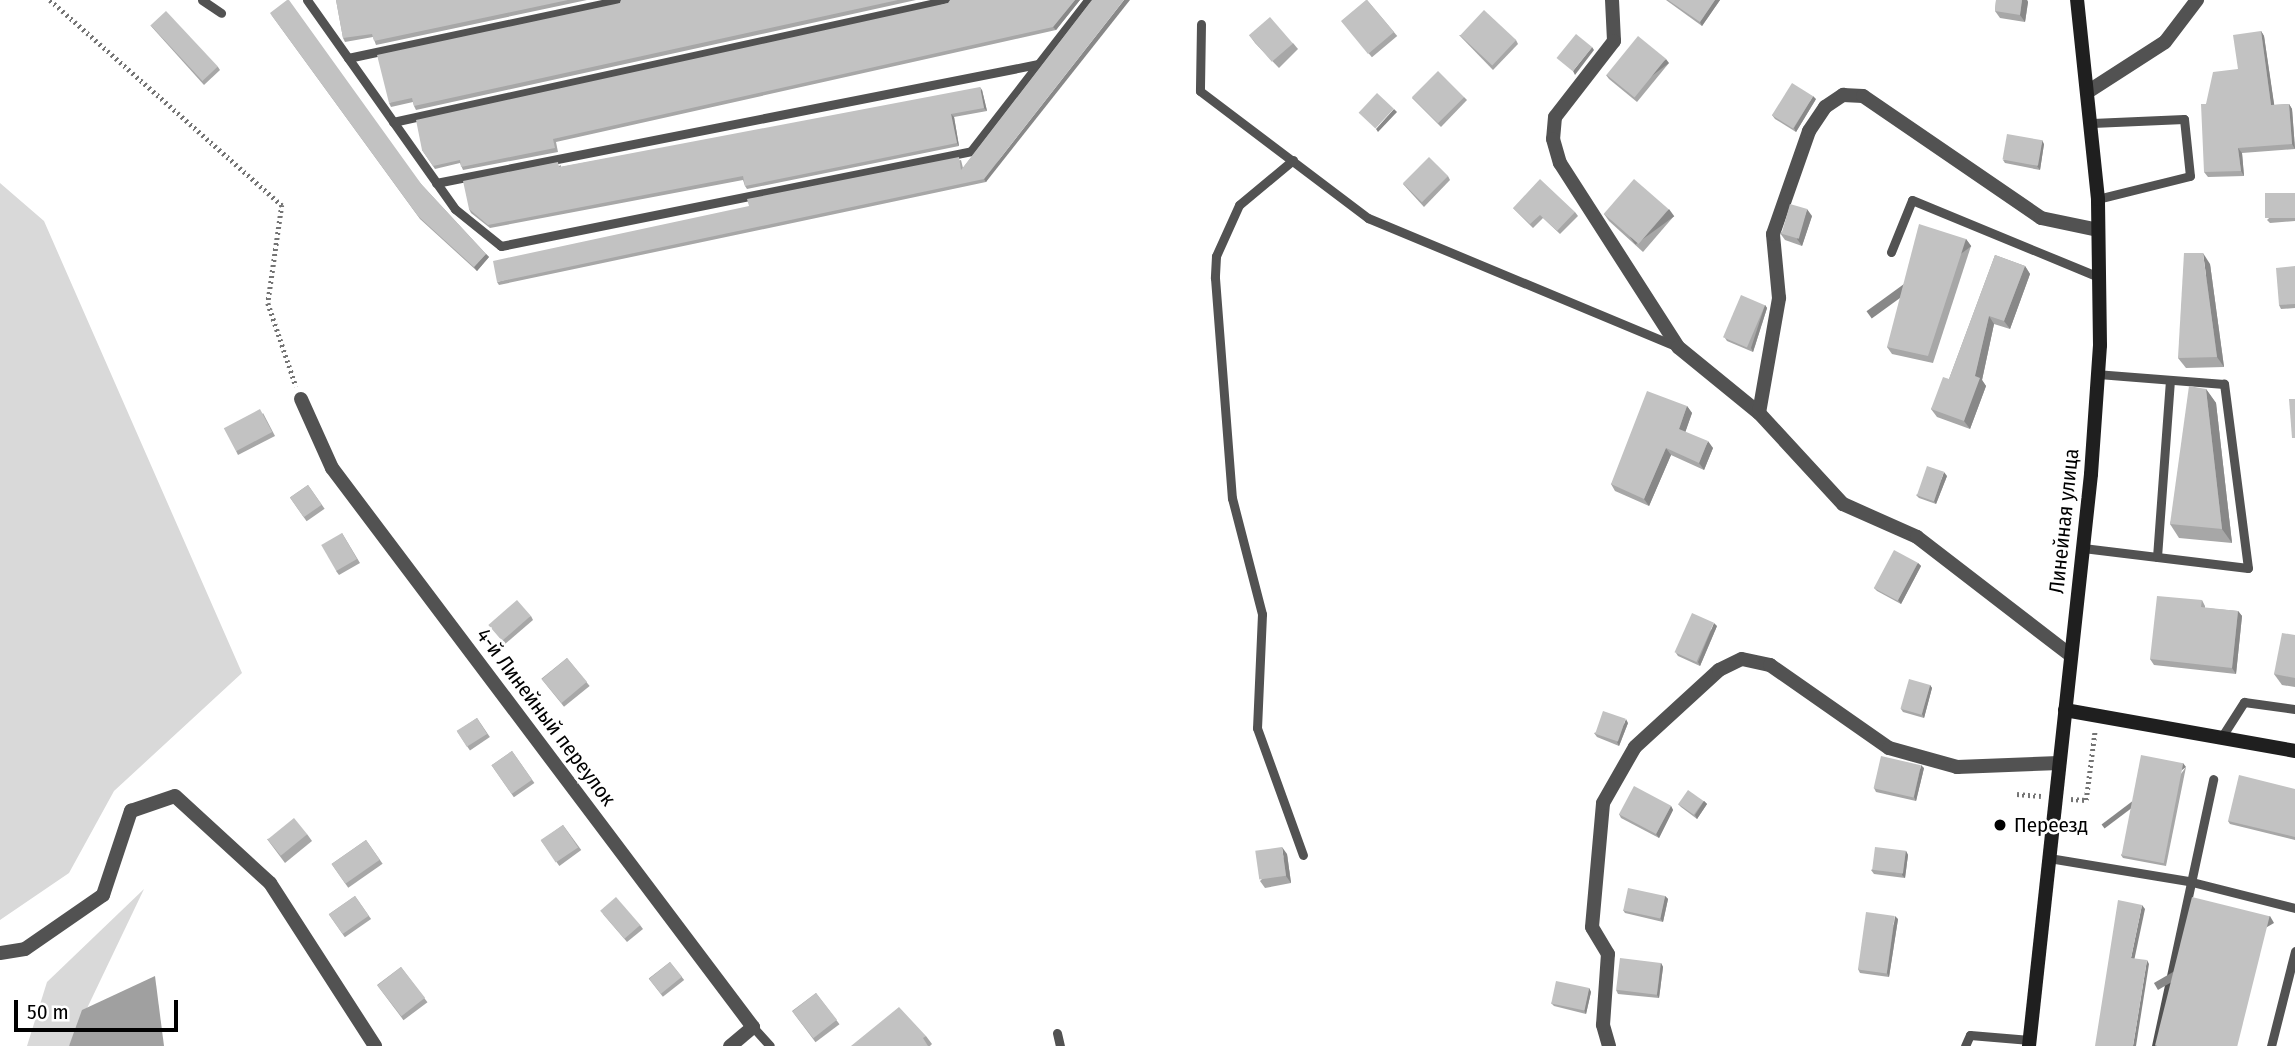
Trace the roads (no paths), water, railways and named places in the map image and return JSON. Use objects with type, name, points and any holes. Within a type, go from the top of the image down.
[{"type":"street","points":[[1612,0],[1614,41],[1555,117],[1553,139],[1560,163],[1678,347],[1759,413],[1843,504],[1917,537],[2070,654]]},
{"type":"street","name":"Линейная улица","points":[[2029,1043],[2083,548],[2098,374],[2098,198],[2089,91],[2077,0]]},
{"type":"street","points":[[2089,91],[2165,42],[2197,0]]},
{"type":"street","points":[[1759,413],[1780,298],[1773,234],[1809,131],[1825,107],[1843,95],[1863,96],[2041,218],[2098,230]]},
{"type":"street","name":"4-й Линейный переулок","points":[[301,399],[332,468],[753,1027]]},
{"type":"street","points":[[1609,1046],[1603,1025],[1608,954],[1592,927],[1604,803],[1635,747],[1719,670],[1742,659],[1770,664],[1889,748],[1957,767],[2059,762]]},
{"type":"street","points":[[2065,710],[2295,751]]},
{"type":"street","points":[[0,953],[25,949],[103,895],[131,811],[175,796],[270,883],[375,1046]]},
{"type":"street","points":[[730,1046],[753,1027]]},
{"type":"lane","points":[[202,0],[221,13]]},
{"type":"lane","points":[[307,0],[455,209],[501,246],[971,151],[1088,0]]},
{"type":"lane","points":[[348,58],[621,0]]},
{"type":"lane","points":[[393,122],[949,0]]},
{"type":"lane","points":[[1200,24],[1200,91],[1368,218],[1678,347]]},
{"type":"lane","points":[[436,183],[1038,64]]},
{"type":"lane","points":[[2092,123],[2185,118],[2190,176],[2098,198]]},
{"type":"lane","points":[[1293,160],[1239,205],[1216,256],[1215,278],[1232,498],[1262,614],[1257,728],[1303,855]]},
{"type":"lane","points":[[1891,251],[1912,200],[2099,277]]},
{"type":"lane","points":[[2083,548],[2248,568],[2224,384],[2098,374]]},
{"type":"lane","points":[[2157,557],[2170,380]]},
{"type":"lane","points":[[2221,738],[2244,702],[2295,709]]},
{"type":"lane","points":[[2156,1046],[2188,881],[2213,779]]},
{"type":"lane","points":[[2049,858],[2188,881],[2295,908]]},
{"type":"lane","points":[[2271,1046],[2295,951]]},
{"type":"lane","points":[[753,1027],[770,1046]]},
{"type":"lane","points":[[1057,1033],[1060,1046]]},
{"type":"lane","points":[[1965,1046],[1970,1035],[2029,1043]]},
{"type":"place","name":"Переезд","points":[[2000,825]]}]
